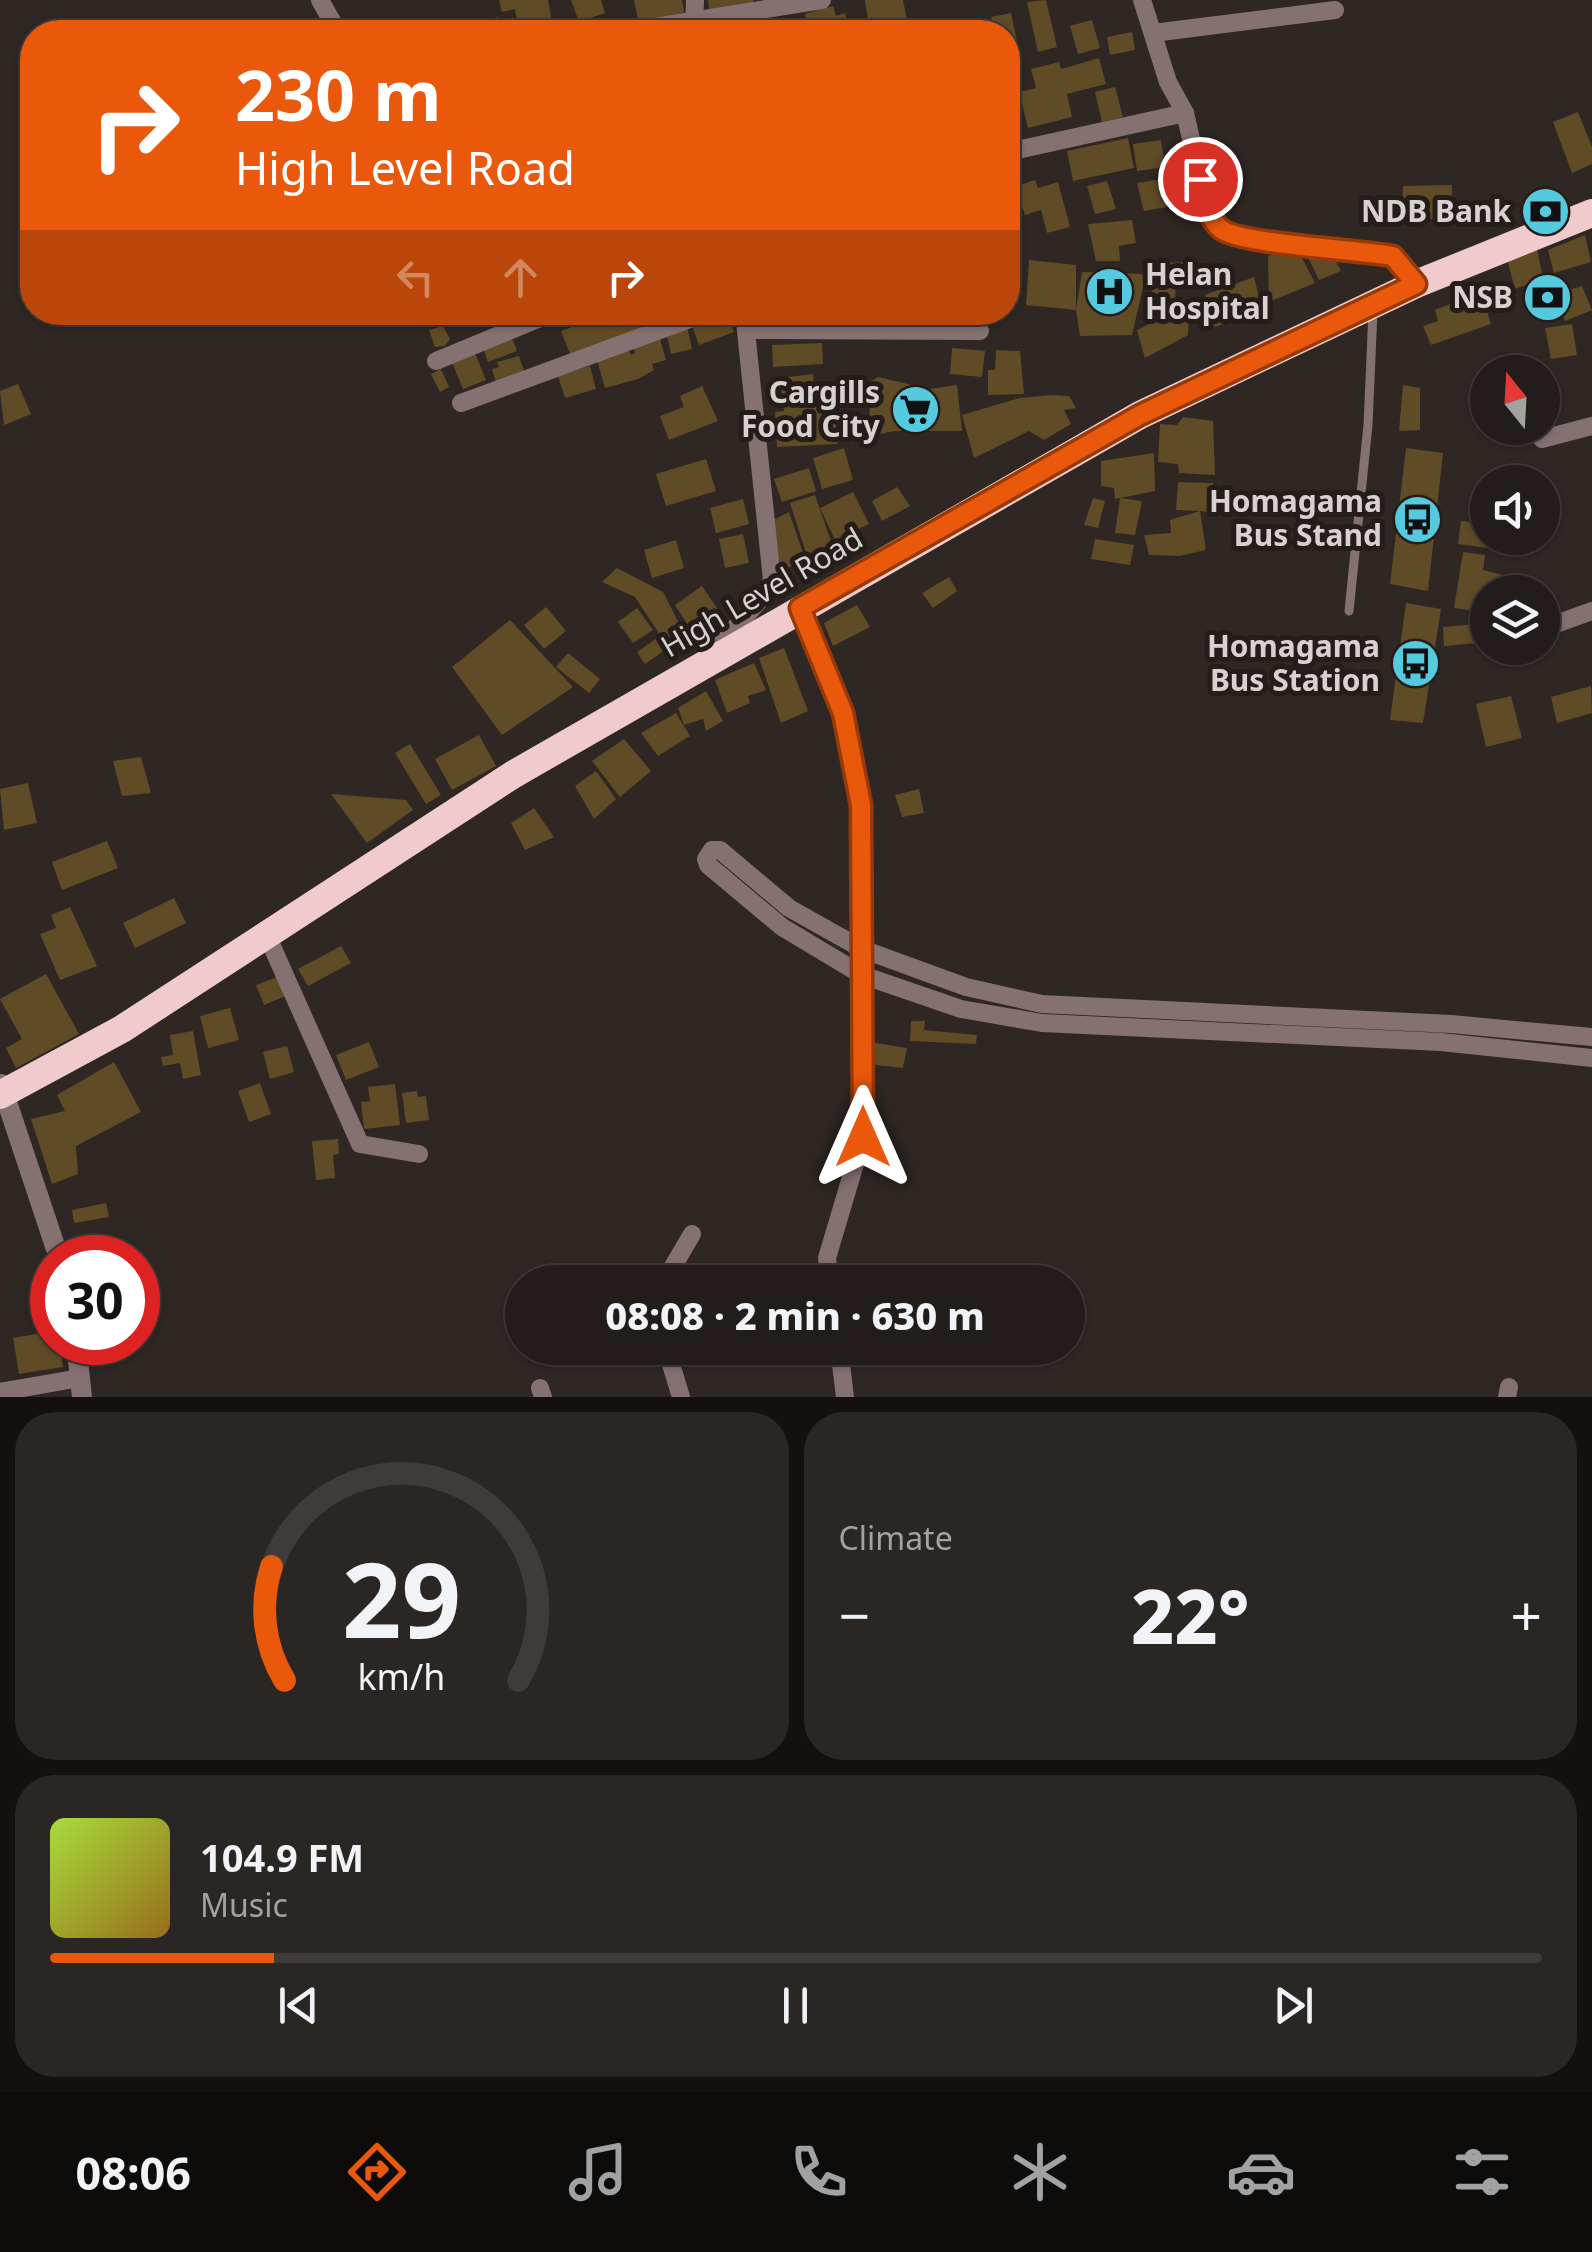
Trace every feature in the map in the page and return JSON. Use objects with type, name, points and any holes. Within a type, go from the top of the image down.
[{"type":"highway","name":"High Level Road","points":[[2,1089],[122,1030],[514,774],[1140,415],[1416,284],[1592,214]]},
{"type":"street","points":[[694,17],[822,0]]},
{"type":"street","points":[[1142,0],[1168,82],[1184,113],[1208,212],[1223,232],[1253,241],[1344,247],[1393,256],[1416,284]]},
{"type":"street","points":[[1152,33],[1335,10]]},
{"type":"street","points":[[1020,149],[1184,113]]},
{"type":"street","points":[[436,361],[523,325]]},
{"type":"street","points":[[461,403],[674,325]]},
{"type":"street","points":[[707,660],[764,595],[772,580],[745,325]]},
{"type":"street","points":[[830,325],[980,332]]},
{"type":"street","points":[[1560,434],[1592,426]]},
{"type":"street","points":[[800,608],[843,713],[861,805],[863,1137],[828,1265]]},
{"type":"street","points":[[1560,623],[1592,611]]},
{"type":"street","points":[[1592,1037],[1451,1024],[1042,1004],[966,987],[862,949],[788,908],[720,850],[708,854],[708,865],[782,927],[862,975],[961,1009],[1042,1024],[1440,1042],[1592,1058]]},
{"type":"street","points":[[266,933],[360,1144],[419,1154]]},
{"type":"street","points":[[2,1089],[52,1235]]},
{"type":"street","points":[[674,1265],[692,1234]]},
{"type":"street","points":[[671,1365],[681,1397]]},
{"type":"street","points":[[841,1365],[845,1397]]},
{"type":"street","points":[[0,1392],[81,1387]]},
{"type":"lane","points":[[1349,611],[1368,425],[1374,303]]},
{"type":"building","points":[[499,0],[548,0],[552,20],[517,20],[515,9],[502,12]]},
{"type":"building","points":[[571,0],[601,0],[605,13],[578,20]]},
{"type":"building","points":[[634,0],[682,0],[685,16],[638,20]]},
{"type":"building","points":[[708,0],[753,0],[754,3],[709,10]]},
{"type":"building","points":[[865,0],[903,0],[907,20],[868,20]]},
{"type":"building","points":[[1046,0],[1057,47],[1038,52],[1027,2]]},
{"type":"building","points":[[833,6],[836,16],[845,13],[847,20],[807,20],[805,14]]},
{"type":"building","points":[[1011,13],[1012,20],[992,20],[991,17]]},
{"type":"building","points":[[1092,20],[1100,48],[1078,54],[1070,26]]},
{"type":"building","points":[[1132,32],[1135,50],[1110,55],[1107,37]]},
{"type":"building","points":[[1099,58],[1106,84],[1067,94],[1072,117],[1028,128],[1020,92],[1036,88],[1031,69],[1059,62],[1061,69]]},
{"type":"building","points":[[1115,87],[1123,117],[1102,122],[1095,92]]},
{"type":"building","points":[[1578,112],[1592,147],[1592,164],[1572,173],[1553,122]]},
{"type":"building","points":[[1128,138],[1134,168],[1073,181],[1067,151]]},
{"type":"building","points":[[1161,140],[1165,167],[1137,171],[1133,144]]},
{"type":"building","points":[[1176,177],[1178,205],[1144,211],[1137,183]]},
{"type":"building","points":[[1035,180],[1038,188],[1058,182],[1070,227],[1047,233],[1041,210],[1025,215],[1020,185]]},
{"type":"building","points":[[1107,181],[1116,209],[1095,214],[1087,186]]},
{"type":"building","points":[[1452,185],[1452,217],[1401,222],[1403,186]]},
{"type":"building","points":[[1132,220],[1136,243],[1119,246],[1120,261],[1096,261],[1088,224]]},
{"type":"building","points":[[1585,235],[1591,262],[1554,273],[1548,250]]},
{"type":"building","points":[[1304,249],[1330,251],[1341,271],[1319,280]]},
{"type":"building","points":[[1537,249],[1543,278],[1515,289],[1507,259]]},
{"type":"building","points":[[1299,252],[1315,283],[1269,302],[1268,256]]},
{"type":"building","points":[[1029,260],[1076,265],[1076,310],[1026,305]]},
{"type":"building","points":[[1151,262],[1197,263],[1197,280],[1176,283],[1175,302],[1152,303]]},
{"type":"building","name":"Helan Hospital","points":[[1082,272],[1146,274],[1132,335],[1080,336],[1076,310]]},
{"type":"building","points":[[1254,277],[1263,313],[1214,327],[1205,295]]},
{"type":"building","points":[[1582,286],[1592,310],[1565,321],[1555,294]]},
{"type":"building","points":[[1481,292],[1491,324],[1431,345],[1423,326],[1438,321],[1435,310]]},
{"type":"building","points":[[1189,305],[1188,335],[1145,358],[1137,330]]},
{"type":"building","points":[[1572,324],[1577,355],[1550,355],[1545,328]]},
{"type":"building","points":[[576,325],[607,325],[609,330],[608,325],[648,325],[650,331],[572,359],[561,331]]},
{"type":"building","points":[[731,325],[734,332],[699,345],[692,326]]},
{"type":"building","points":[[443,326],[450,339],[445,346],[435,347],[429,330]]},
{"type":"building","points":[[687,326],[692,349],[671,354],[666,331]]},
{"type":"building","points":[[659,336],[666,360],[652,364],[654,370],[638,379],[605,388],[597,360],[629,351],[631,355],[635,353],[633,344]]},
{"type":"building","points":[[512,338],[517,351],[488,362],[483,348]]},
{"type":"building","points":[[822,343],[823,364],[773,367],[772,345]]},
{"type":"building","points":[[952,348],[985,351],[982,377],[950,374]]},
{"type":"building","points":[[996,350],[1020,351],[1024,394],[988,395],[988,370],[995,370]]},
{"type":"building","points":[[474,351],[486,380],[463,389],[451,360]]},
{"type":"building","points":[[519,356],[525,374],[496,383],[492,369],[499,367],[497,362]]},
{"type":"building","points":[[590,366],[596,389],[565,398],[558,376]]},
{"type":"building","points":[[441,369],[449,387],[440,392],[431,374]]},
{"type":"building","points":[[813,374],[817,409],[835,408],[837,444],[777,447],[775,412],[784,411],[780,378]]},
{"type":"building","name":"Cargills Food City","points":[[878,377],[929,389],[957,385],[962,431],[895,431],[870,436],[869,382]]},
{"type":"building","points":[[18,384],[31,414],[4,425],[0,391]]},
{"type":"building","points":[[1403,385],[1420,388],[1420,430],[1399,431]]},
{"type":"building","points":[[702,386],[718,421],[669,440],[660,416],[684,407],[680,396]]},
{"type":"building","points":[[1069,396],[1076,408],[1064,410],[1071,424],[1044,440],[1029,431],[974,458],[962,415],[1020,398]]},
{"type":"building","points":[[1183,417],[1213,421],[1215,475],[1179,473],[1178,464],[1158,462],[1160,424],[1177,425]]},
{"type":"building","points":[[844,448],[853,480],[822,489],[813,458]]},
{"type":"building","name":"Homagama Bus Stand","points":[[1406,448],[1443,453],[1428,591],[1390,584]]},
{"type":"building","points":[[1154,453],[1155,491],[1115,499],[1114,488],[1101,486],[1101,461]]},
{"type":"building","points":[[706,459],[716,491],[666,506],[656,474]]},
{"type":"building","points":[[809,468],[816,491],[782,502],[774,479]]},
{"type":"building","points":[[1178,482],[1213,483],[1212,512],[1176,510]]},
{"type":"building","points":[[897,487],[910,506],[882,521],[872,501]]},
{"type":"building","points":[[853,492],[869,524],[835,540],[820,508]]},
{"type":"building","points":[[815,495],[833,547],[807,556],[790,503]]},
{"type":"building","points":[[1093,498],[1105,501],[1098,528],[1084,525]]},
{"type":"building","points":[[1120,498],[1142,501],[1135,535],[1115,533]]},
{"type":"building","points":[[743,499],[749,524],[716,533],[710,508]]},
{"type":"building","points":[[1200,511],[1206,550],[1179,556],[1149,555],[1144,535],[1171,533],[1170,520]]},
{"type":"building","points":[[789,512],[805,559],[782,571],[769,522]]},
{"type":"building","points":[[1461,521],[1470,522],[1470,546],[1458,544]]},
{"type":"building","points":[[743,534],[749,563],[725,568],[719,539]]},
{"type":"building","points":[[1095,539],[1134,545],[1130,565],[1091,559]]},
{"type":"building","points":[[676,540],[684,568],[652,578],[644,550]]},
{"type":"building","points":[[1463,552],[1485,555],[1483,570],[1503,575],[1470,575],[1470,610],[1454,608]]},
{"type":"building","points":[[617,568],[663,592],[686,637],[668,647],[635,597],[602,582]]},
{"type":"building","points":[[949,577],[957,591],[933,608],[922,593]]},
{"type":"building","points":[[702,586],[721,614],[693,633],[675,605]]},
{"type":"building","name":"Homagama Bus Station","points":[[1406,603],[1441,609],[1423,723],[1390,720]]},
{"type":"building","points":[[857,605],[870,627],[833,646],[824,623]]},
{"type":"building","points":[[546,607],[566,631],[544,649],[524,625]]},
{"type":"building","points":[[637,608],[653,630],[633,643],[618,622]]},
{"type":"building","points":[[510,620],[573,687],[502,735],[452,667]]},
{"type":"building","points":[[1470,624],[1470,644],[1444,646],[1443,627]]},
{"type":"building","points":[[657,638],[665,650],[645,664],[637,652]]},
{"type":"building","points":[[784,648],[808,711],[781,723],[759,658]]},
{"type":"building","points":[[568,653],[600,679],[589,693],[556,667]]},
{"type":"building","points":[[754,663],[766,690],[748,696],[750,703],[727,713],[715,680]]},
{"type":"building","points":[[1591,686],[1592,713],[1557,723],[1551,697]]},
{"type":"building","points":[[706,691],[723,721],[706,731],[703,719],[684,725],[678,708]]},
{"type":"building","points":[[1511,696],[1522,738],[1486,747],[1476,704]]},
{"type":"building","points":[[676,713],[690,736],[658,756],[641,733]]},
{"type":"building","points":[[479,735],[496,766],[452,790],[435,759]]},
{"type":"building","points":[[624,739],[651,771],[620,797],[592,761]]},
{"type":"building","points":[[410,744],[441,795],[426,804],[395,753]]},
{"type":"building","points":[[141,757],[151,793],[122,796],[113,761]]},
{"type":"building","points":[[596,771],[616,799],[594,819],[575,786]]},
{"type":"building","points":[[28,783],[37,823],[4,830],[0,789]]},
{"type":"building","points":[[919,789],[924,813],[902,817],[895,795]]},
{"type":"building","points":[[331,794],[406,800],[413,810],[367,843]]},
{"type":"building","points":[[534,808],[554,837],[525,850],[511,823]]},
{"type":"building","points":[[107,841],[118,868],[62,890],[52,862]]},
{"type":"building","points":[[174,898],[186,923],[135,948],[123,923]]},
{"type":"building","points":[[70,907],[97,966],[60,980],[40,934],[56,928],[51,915]]},
{"type":"building","points":[[341,946],[351,963],[308,986],[298,969]]},
{"type":"building","points":[[46,974],[79,1034],[16,1068],[6,1048],[22,1039],[0,999]]},
{"type":"building","points":[[280,976],[288,995],[264,1005],[256,985]]},
{"type":"building","points":[[230,1008],[239,1040],[208,1048],[200,1016]]},
{"type":"building","points":[[911,1021],[925,1021],[924,1030],[977,1035],[976,1044],[910,1041]]},
{"type":"building","points":[[193,1031],[201,1075],[183,1079],[180,1063],[163,1066],[161,1057],[173,1055],[170,1035]]},
{"type":"building","points":[[369,1042],[379,1067],[346,1080],[336,1055]]},
{"type":"building","points":[[870,1042],[907,1048],[903,1068],[867,1064]]},
{"type":"building","points":[[287,1046],[294,1072],[270,1079],[263,1052]]},
{"type":"building","points":[[114,1062],[141,1112],[76,1146],[78,1174],[52,1184],[31,1119],[65,1111],[57,1095]]},
{"type":"building","points":[[260,1083],[271,1114],[249,1122],[238,1091]]},
{"type":"building","points":[[395,1084],[400,1125],[364,1129],[361,1102],[370,1101],[368,1087]]},
{"type":"building","points":[[417,1091],[418,1097],[426,1096],[429,1120],[406,1123],[402,1093]]},
{"type":"building","points":[[338,1139],[339,1154],[333,1155],[335,1178],[316,1180],[312,1141]]},
{"type":"building","points":[[106,1203],[109,1217],[74,1223],[72,1210]]},
{"type":"building","points":[[30,1335],[30,1365],[63,1367],[19,1374],[13,1338]]},
{"type":"place","name":"NDB Bank","points":[[1546,212]]},
{"type":"place","name":"Helan Hospital","points":[[1110,292]]},
{"type":"place","name":"NSB","points":[[1548,298]]},
{"type":"place","name":"Cargills Food City","points":[[915,410]]},
{"type":"place","name":"Homagama Bus Stand","points":[[1417,519]]},
{"type":"place","name":"Homagama Bus Station","points":[[1415,664]]},
{"type":"route","points":[[863,1137],[861,805],[843,713],[800,608],[1140,415],[1416,284],[1393,256],[1344,247],[1253,241],[1223,232],[1208,212],[1200,179]]}]
